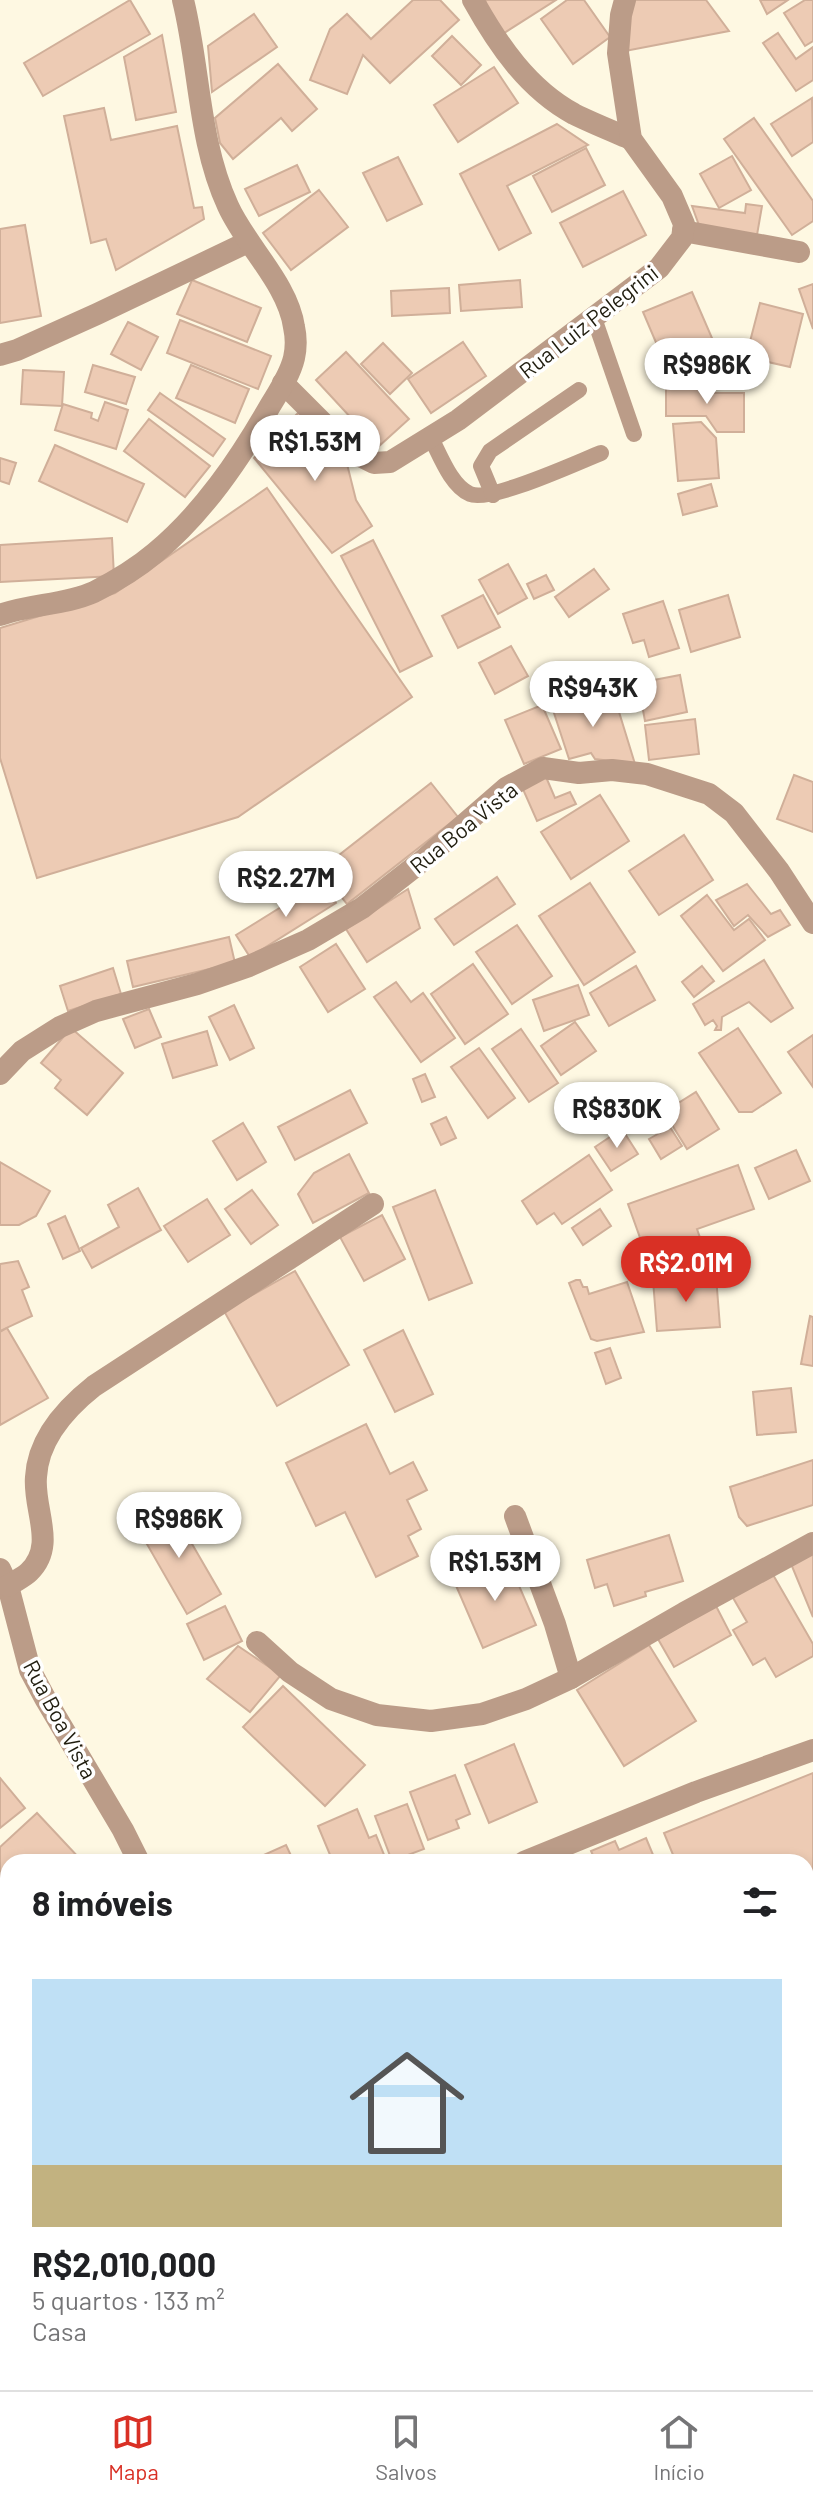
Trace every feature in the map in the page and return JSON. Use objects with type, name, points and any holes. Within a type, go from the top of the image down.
[{"type":"street","points":[[0,615],[90,594],[124,576],[154,554],[189,522],[251,439],[283,383],[294,356],[294,327],[285,297],[228,206],[214,168],[183,0]]},
{"type":"street","points":[[473,0],[505,51],[546,96],[573,113],[631,139]]},
{"type":"street","points":[[625,0],[618,53],[631,139],[672,196],[680,211],[683,231],[799,252]]},
{"type":"street","name":"Rua Luiz Pelegrini","points":[[283,383],[352,452],[374,463],[390,462],[431,438],[659,268],[673,252],[683,231]]},
{"type":"street","points":[[0,355],[70,326],[248,242]]},
{"type":"street","name":"Rua Boa Vista","points":[[0,1074],[22,1051],[60,1027],[96,1011],[236,971],[308,940],[362,908],[506,788],[543,768],[579,773],[612,770],[647,774],[709,794],[734,813],[779,871],[813,923]]},
{"type":"street","points":[[4,1577],[30,1571],[43,1551],[36,1478],[41,1450],[54,1426],[72,1404],[94,1386],[373,1204]]},
{"type":"street","points":[[515,1516],[555,1624],[571,1678]]},
{"type":"street","points":[[257,1642],[290,1672],[331,1699],[377,1715],[431,1721],[482,1714],[526,1699],[571,1678],[813,1543]]},
{"type":"street","name":"Rua Boa Vista","points":[[4,1577],[30,1670],[135,1854]]},
{"type":"street","points":[[544,1854],[696,1792],[813,1750]]},
{"type":"lane","points":[[594,318],[634,434]]},
{"type":"lane","points":[[493,495],[481,466],[490,451],[579,390]]},
{"type":"lane","points":[[431,438],[457,483],[471,495],[493,495],[601,453]]},
{"type":"building","points":[[130,0],[150,34],[43,96],[24,63]]},
{"type":"building","points":[[413,0],[440,0],[459,20],[390,83],[363,55],[347,94],[310,80],[330,29],[347,14],[371,39]]},
{"type":"building","points":[[487,0],[556,0],[501,35],[481,4]]},
{"type":"building","points":[[567,0],[584,0],[610,37],[573,64],[541,19]]},
{"type":"building","points":[[633,0],[706,0],[729,31],[625,51]]},
{"type":"building","points":[[760,0],[788,0],[767,14]]},
{"type":"building","points":[[805,0],[813,0],[813,41],[805,46],[784,13]]},
{"type":"building","points":[[254,14],[277,47],[212,92],[208,46]]},
{"type":"building","points":[[778,33],[796,59],[813,47],[813,80],[796,91],[763,43]]},
{"type":"building","points":[[162,35],[176,112],[136,120],[124,57]]},
{"type":"building","points":[[452,36],[481,65],[461,85],[432,56]]},
{"type":"building","points":[[278,64],[317,109],[292,131],[281,118],[233,159],[220,143],[215,118]]},
{"type":"building","points":[[494,67],[518,103],[458,142],[434,105]]},
{"type":"building","points":[[812,98],[813,142],[792,156],[771,124]]},
{"type":"building","points":[[104,108],[111,140],[177,126],[194,208],[202,207],[204,219],[116,270],[106,239],[91,243],[64,116]]},
{"type":"building","points":[[754,118],[813,201],[813,221],[792,235],[724,139]]},
{"type":"building","points":[[557,124],[588,145],[507,186],[531,233],[499,250],[460,174]]},
{"type":"building","points":[[586,148],[605,185],[552,212],[533,176]]},
{"type":"building","points":[[732,156],[751,190],[719,208],[700,174]]},
{"type":"building","points":[[398,157],[422,204],[387,221],[363,173]]},
{"type":"building","points":[[297,165],[310,192],[259,216],[245,189]]},
{"type":"building","points":[[319,190],[348,227],[291,270],[263,233]]},
{"type":"building","points":[[623,191],[646,235],[583,267],[560,223]]},
{"type":"building","points":[[746,204],[762,206],[757,235],[700,228],[692,206],[745,213]]},
{"type":"building","points":[[25,225],[41,316],[0,323],[0,229]]},
{"type":"building","points":[[192,280],[261,308],[247,342],[177,314]]},
{"type":"building","points":[[520,280],[522,307],[461,311],[459,285]]},
{"type":"building","points":[[813,284],[813,329],[799,289]]},
{"type":"building","points":[[449,288],[450,313],[392,316],[391,291]]},
{"type":"building","points":[[692,292],[715,345],[666,366],[643,312]]},
{"type":"building","points":[[760,303],[803,314],[790,367],[746,357]]},
{"type":"building","points":[[180,320],[271,356],[258,389],[167,353]]},
{"type":"building","points":[[128,322],[158,337],[141,370],[111,354]]},
{"type":"building","points":[[463,342],[486,376],[431,413],[408,379]]},
{"type":"building","points":[[383,343],[412,373],[390,394],[361,364]]},
{"type":"building","points":[[346,352],[409,419],[378,447],[316,380]]},
{"type":"building","points":[[93,365],[135,377],[126,404],[85,392]]},
{"type":"building","points":[[191,365],[249,389],[235,423],[176,398]]},
{"type":"building","points":[[23,370],[64,372],[62,406],[21,404]]},
{"type":"building","points":[[709,383],[709,393],[744,393],[744,432],[717,432],[706,416],[666,416],[666,384]]},
{"type":"building","points":[[160,393],[225,439],[213,456],[148,410]]},
{"type":"building","points":[[105,402],[128,410],[116,449],[55,430],[63,404],[92,413],[91,418],[98,421]]},
{"type":"building","points":[[299,412],[347,464],[356,500],[372,526],[332,553],[254,458]]},
{"type":"building","points":[[149,419],[210,466],[185,497],[124,451]]},
{"type":"building","points":[[701,422],[716,438],[719,478],[678,481],[673,424]]},
{"type":"building","points":[[55,445],[144,484],[127,522],[39,481]]},
{"type":"building","points":[[0,458],[16,463],[9,484],[0,481]]},
{"type":"building","points":[[711,484],[717,506],[683,515],[678,494]]},
{"type":"building","points":[[267,488],[412,697],[238,817],[37,878],[0,758],[0,628],[115,593]]},
{"type":"building","points":[[112,538],[114,576],[0,582],[0,545]]},
{"type":"building","points":[[373,540],[432,656],[400,672],[341,556]]},
{"type":"building","points":[[508,564],[527,598],[498,614],[479,580]]},
{"type":"building","points":[[594,569],[609,589],[569,617],[555,597]]},
{"type":"building","points":[[546,575],[554,590],[534,599],[527,584]]},
{"type":"building","points":[[483,595],[500,627],[458,648],[442,616]]},
{"type":"building","points":[[728,595],[740,637],[691,652],[679,610]]},
{"type":"building","points":[[663,601],[679,648],[649,657],[644,640],[633,643],[623,614]]},
{"type":"building","points":[[511,646],[528,676],[495,694],[479,663]]},
{"type":"building","points":[[680,675],[687,712],[645,721],[638,683]]},
{"type":"building","points":[[606,690],[612,708],[619,712],[635,764],[595,759],[591,753],[569,759],[552,707]]},
{"type":"building","points":[[542,705],[561,749],[524,764],[505,720]]},
{"type":"building","points":[[695,719],[699,754],[649,760],[645,725]]},
{"type":"building","points":[[794,775],[813,782],[813,832],[777,819]]},
{"type":"building","points":[[546,777],[555,798],[570,792],[576,804],[537,821],[522,787]]},
{"type":"building","points":[[431,783],[458,817],[347,904],[320,870]]},
{"type":"building","points":[[600,795],[629,841],[571,879],[541,832]]},
{"type":"building","points":[[684,835],[713,880],[659,915],[629,871]]},
{"type":"building","points":[[497,877],[515,904],[454,945],[435,919]]},
{"type":"building","points":[[323,881],[336,903],[250,957],[236,935]]},
{"type":"building","points":[[590,883],[635,952],[584,985],[539,916]]},
{"type":"building","points":[[747,884],[771,914],[780,910],[790,925],[768,937],[748,915],[734,926],[716,900]]},
{"type":"building","points":[[408,889],[420,928],[367,962],[346,929]]},
{"type":"building","points":[[707,895],[734,930],[749,919],[765,940],[723,971],[681,916]]},
{"type":"building","points":[[517,925],[552,976],[512,1004],[476,952]]},
{"type":"building","points":[[229,937],[235,963],[133,987],[127,961]]},
{"type":"building","points":[[336,944],[365,989],[328,1012],[300,967]]},
{"type":"building","points":[[764,960],[793,1008],[771,1022],[749,1002],[722,1017],[721,1030],[715,1030],[717,1026],[713,1020],[705,1025],[693,1004]]},
{"type":"building","points":[[473,964],[508,1014],[465,1044],[431,994]]},
{"type":"building","points":[[636,966],[655,1000],[609,1026],[590,993]]},
{"type":"building","points":[[702,966],[714,981],[694,997],[682,982]]},
{"type":"building","points":[[113,968],[121,994],[68,1011],[60,986]]},
{"type":"building","points":[[396,982],[411,1002],[423,993],[455,1038],[421,1062],[374,997]]},
{"type":"building","points":[[578,985],[589,1015],[544,1031],[533,1000]]},
{"type":"building","points":[[234,1005],[254,1048],[230,1060],[209,1017]]},
{"type":"building","points":[[149,1009],[161,1037],[135,1048],[123,1019]]},
{"type":"building","points":[[575,1022],[596,1051],[561,1075],[541,1046]]},
{"type":"building","points":[[71,1028],[123,1073],[87,1115],[55,1088],[61,1080],[41,1063]]},
{"type":"building","points":[[738,1028],[781,1093],[752,1112],[739,1112],[699,1053]]},
{"type":"building","points":[[521,1029],[558,1083],[529,1102],[492,1049]]},
{"type":"building","points":[[207,1031],[217,1065],[173,1078],[162,1044]]},
{"type":"building","points":[[813,1035],[813,1087],[788,1052]]},
{"type":"building","points":[[479,1048],[515,1098],[488,1118],[451,1067]]},
{"type":"building","points":[[425,1074],[435,1097],[422,1102],[413,1079]]},
{"type":"building","points":[[350,1090],[367,1123],[295,1160],[278,1127]]},
{"type":"building","points":[[696,1092],[719,1129],[687,1149],[664,1112]]},
{"type":"building","points":[[446,1117],[456,1138],[441,1145],[431,1124]]},
{"type":"building","points":[[243,1123],[266,1162],[237,1180],[213,1141]]},
{"type":"building","points":[[670,1127],[682,1146],[661,1159],[649,1139]]},
{"type":"building","points":[[622,1129],[638,1154],[611,1171],[595,1147]]},
{"type":"building","points":[[796,1150],[810,1181],[769,1199],[755,1168]]},
{"type":"building","points":[[349,1154],[369,1193],[313,1223],[298,1194],[314,1173]]},
{"type":"building","points":[[589,1155],[612,1190],[562,1224],[554,1213],[537,1224],[522,1201]]},
{"type":"building","points":[[0,1162],[50,1191],[36,1216],[19,1225],[0,1225]]},
{"type":"building","points":[[738,1165],[754,1209],[697,1229],[706,1255],[667,1269],[648,1260],[628,1204]]},
{"type":"building","points":[[138,1188],[161,1230],[92,1268],[81,1248],[119,1227],[108,1205]]},
{"type":"building","points":[[252,1190],[278,1225],[251,1244],[225,1209]]},
{"type":"building","points":[[435,1190],[472,1283],[429,1300],[393,1207]]},
{"type":"building","points":[[207,1199],[230,1235],[188,1262],[164,1226]]},
{"type":"building","points":[[600,1209],[611,1226],[583,1245],[572,1228]]},
{"type":"building","points":[[382,1215],[405,1259],[364,1281],[340,1237]]},
{"type":"building","points":[[65,1216],[80,1251],[63,1259],[48,1224]]},
{"type":"building","points":[[18,1261],[29,1287],[22,1290],[32,1316],[0,1331],[0,1264]]},
{"type":"building","points":[[295,1271],[349,1365],[277,1406],[224,1311]]},
{"type":"building","points":[[716,1276],[720,1327],[657,1331],[653,1280]]},
{"type":"building","points":[[576,1280],[587,1287],[589,1294],[627,1282],[644,1332],[597,1341],[591,1339],[569,1283]]},
{"type":"building","points":[[810,1316],[813,1317],[813,1366],[801,1364]]},
{"type":"building","points":[[7,1328],[48,1398],[0,1425],[0,1332]]},
{"type":"building","points":[[403,1330],[433,1394],[395,1412],[364,1350]]},
{"type":"building","points":[[610,1348],[621,1378],[606,1384],[595,1353]]},
{"type":"building","points":[[791,1388],[796,1432],[757,1435],[753,1392]]},
{"type":"building","points":[[366,1424],[390,1474],[413,1462],[427,1490],[407,1500],[421,1529],[408,1536],[418,1556],[376,1577],[345,1512],[316,1526],[286,1463]]},
{"type":"building","points":[[813,1460],[813,1505],[747,1526],[739,1517],[730,1487]]},
{"type":"building","points":[[170,1506],[221,1594],[187,1614],[136,1525]]},
{"type":"building","points":[[669,1535],[683,1581],[645,1592],[646,1596],[614,1606],[607,1584],[595,1588],[587,1560]]},
{"type":"building","points":[[813,1549],[813,1617],[789,1559]]},
{"type":"building","points":[[507,1558],[536,1625],[483,1648],[454,1581]]},
{"type":"building","points":[[772,1573],[813,1644],[813,1656],[776,1677],[765,1658],[753,1665],[733,1630],[747,1622],[732,1596]]},
{"type":"building","points":[[225,1606],[242,1641],[204,1660],[187,1624]]},
{"type":"building","points":[[716,1606],[731,1635],[674,1667],[658,1639]]},
{"type":"building","points":[[649,1645],[696,1721],[624,1766],[577,1690]]},
{"type":"building","points":[[238,1646],[281,1675],[250,1712],[207,1679]]},
{"type":"building","points":[[283,1686],[365,1765],[325,1806],[243,1727]]},
{"type":"building","points":[[514,1744],[537,1802],[489,1823],[465,1765]]},
{"type":"building","points":[[813,1773],[813,1854],[673,1854],[664,1833]]},
{"type":"building","points":[[455,1775],[470,1814],[456,1820],[459,1828],[428,1840],[410,1792]]},
{"type":"building","points":[[0,1778],[25,1808],[0,1828]]},
{"type":"building","points":[[407,1804],[424,1849],[411,1854],[389,1854],[375,1816]]},
{"type":"building","points":[[357,1809],[369,1838],[376,1835],[384,1854],[330,1854],[318,1826]]},
{"type":"building","points":[[37,1813],[75,1854],[0,1854],[0,1847]]},
{"type":"building","points":[[646,1838],[653,1854],[592,1854],[591,1851],[615,1841],[619,1850]]},
{"type":"building","points":[[286,1845],[290,1854],[266,1854]]}]
